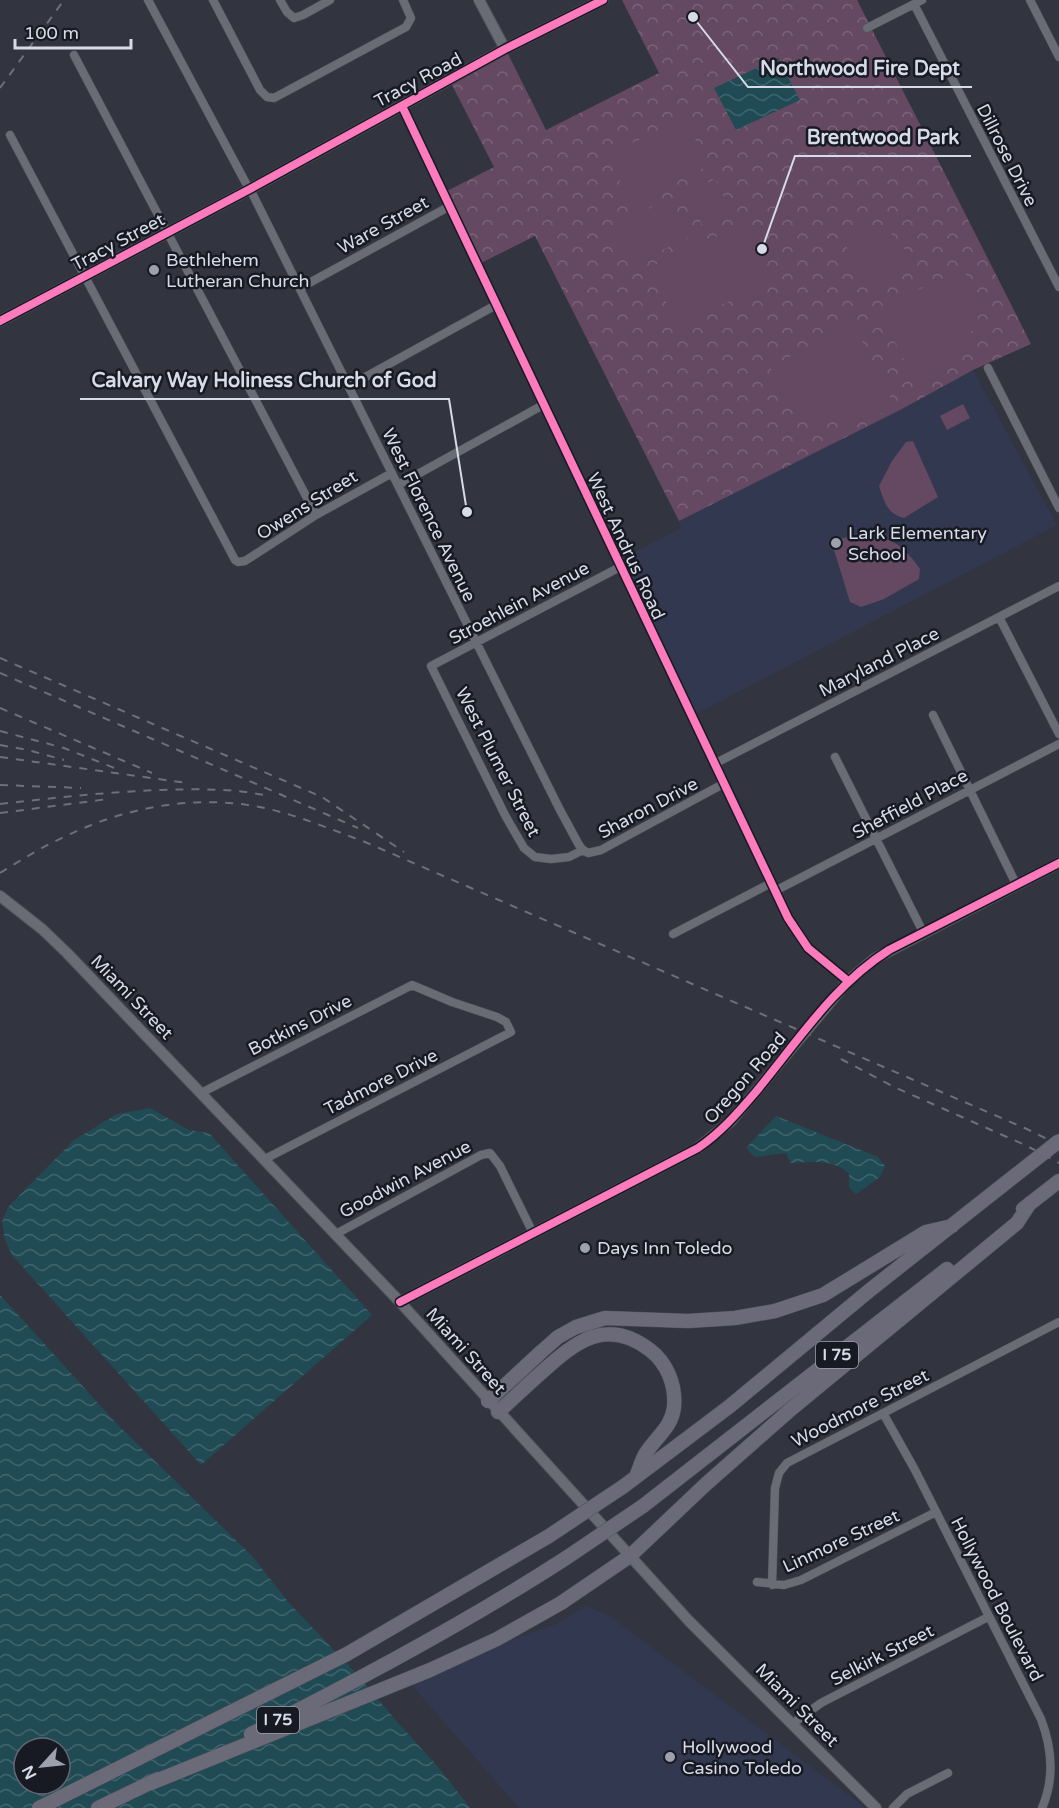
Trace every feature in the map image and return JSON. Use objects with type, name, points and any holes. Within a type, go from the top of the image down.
[{"type":"highway","name":"I 75","points":[[39,1808],[327,1664],[396,1627],[549,1536],[624,1486],[730,1406],[870,1290],[1059,1141]]},
{"type":"highway","name":"I 75","points":[[98,1808],[357,1681],[499,1601],[566,1558],[643,1506],[728,1442],[1059,1180]]},
{"type":"highway","points":[[151,1783],[430,1670],[497,1639],[561,1603],[630,1556],[706,1484],[790,1410],[1017,1223],[1030,1203]]},
{"type":"highway","points":[[488,1401],[549,1344],[576,1327],[605,1318],[687,1321],[735,1318],[775,1311],[823,1295],[926,1232],[952,1226]]},
{"type":"highway","points":[[498,1412],[563,1352],[579,1342],[604,1334],[622,1335],[641,1343],[656,1354],[665,1366],[673,1384],[674,1408],[666,1430],[646,1452],[636,1476]]},
{"type":"street","name":"West Florence Avenue","points":[[148,0],[300,288],[560,810],[584,851]]},
{"type":"street","points":[[213,0],[260,90],[267,97],[274,98],[406,27],[411,18],[403,0]]},
{"type":"street","points":[[280,0],[287,12],[294,18],[330,0]]},
{"type":"street","points":[[479,0],[505,49]]},
{"type":"street","name":"Tracy Road","points":[[249,189],[505,49],[603,0]]},
{"type":"street","points":[[1030,0],[1059,57]]},
{"type":"street","points":[[867,28],[918,2]]},
{"type":"street","name":"Dillrose Drive","points":[[918,2],[1059,287]]},
{"type":"street","points":[[74,55],[316,515]]},
{"type":"street","name":"West Andrus Road","points":[[402,106],[788,918],[802,941],[848,981]]},
{"type":"street","points":[[10,135],[84,276]]},
{"type":"street","name":"Tracy Street","points":[[0,321],[249,189]]},
{"type":"street","name":"Ware Street","points":[[300,288],[450,206]]},
{"type":"street","name":"Owens Street","points":[[84,276],[233,557],[238,562],[248,560],[316,515],[392,472]]},
{"type":"street","points":[[350,386],[496,305]]},
{"type":"street","points":[[988,368],[1059,508]]},
{"type":"street","points":[[398,485],[543,405]]},
{"type":"street","name":"Stroehlein Avenue","points":[[431,666],[620,567]]},
{"type":"street","name":"Maryland Place","points":[[714,764],[1059,586]]},
{"type":"street","points":[[999,617],[1059,734]]},
{"type":"street","name":"West Plumer Street","points":[[431,666],[524,849],[535,857],[545,859],[562,859],[584,851]]},
{"type":"street","points":[[933,716],[1016,884]]},
{"type":"street","name":"Sheffield Place","points":[[775,891],[1059,744]]},
{"type":"street","points":[[835,757],[923,932]]},
{"type":"street","name":"Sharon Drive","points":[[584,851],[594,853],[601,850],[723,784]]},
{"type":"street","name":"Oregon Road","points":[[400,1302],[705,1144],[731,1121],[848,981],[874,959],[1059,863]]},
{"type":"street","points":[[673,934],[771,883]]},
{"type":"street","name":"Miami Street","points":[[0,896],[23,913],[67,953],[265,1159],[400,1302],[689,1621],[876,1808]]},
{"type":"street","name":"Botkins Drive","points":[[201,1093],[412,985],[452,1002],[497,1017],[506,1022],[510,1032]]},
{"type":"street","name":"Tadmore Drive","points":[[265,1159],[510,1032]]},
{"type":"street","name":"Goodwin Avenue","points":[[336,1234],[481,1155],[490,1153],[500,1166],[533,1233]]},
{"type":"street","name":"Woodmore Street","points":[[772,1585],[774,1498],[778,1473],[794,1459],[1059,1322]]},
{"type":"street","name":"Hollywood Boulevard","points":[[883,1413],[1038,1713],[1046,1733],[1052,1769],[1048,1793],[1042,1808]]},
{"type":"street","name":"Linmore Street","points":[[757,1582],[772,1585],[791,1584],[936,1512]]},
{"type":"street","name":"Selkirk Street","points":[[792,1724],[821,1703],[988,1617]]},
{"type":"street","points":[[893,1808],[907,1794],[948,1773]]},
{"type":"shaded area","name":"Lark Elementary School","points":[[973,370],[1057,525],[696,714],[622,559],[681,528],[679,521],[902,409]]},
{"type":"shaded area","points":[[585,1606],[608,1615],[866,1808],[519,1808],[410,1683],[441,1672],[521,1636],[557,1624]]},
{"type":"green space","points":[[622,0],[857,0],[1031,344],[973,370],[902,409],[679,521],[535,236],[481,263],[445,192],[494,167],[450,81],[507,52],[546,130],[659,73]]},
{"type":"green space","points":[[685,118],[708,166],[631,203],[607,155]]},
{"type":"green space","points":[[715,179],[733,216],[705,230],[686,193]]},
{"type":"green space","points":[[670,198],[689,237],[630,266],[611,227]]},
{"type":"green space","points":[[747,223],[774,281],[677,325],[650,267]]},
{"type":"green space","points":[[885,226],[913,259],[868,287],[862,285],[842,235],[858,227]]},
{"type":"green space","points":[[964,268],[978,318],[957,362],[919,389],[880,313],[880,308]]},
{"type":"green space","points":[[851,325],[855,327],[896,409],[859,420],[822,421],[788,399],[770,367]]},
{"type":"green space","points":[[963,404],[970,418],[947,430],[940,416]]},
{"type":"green space","points":[[913,441],[938,497],[904,518],[890,510],[879,486],[892,461],[906,442]]},
{"type":"green space","points":[[867,534],[884,538],[898,545],[920,569],[919,579],[884,599],[861,607],[850,602],[831,540]]},
{"type":"water","points":[[778,58],[800,100],[736,130],[714,88]]},
{"type":"water","points":[[150,1108],[189,1130],[209,1133],[372,1315],[201,1465],[12,1255],[5,1240],[2,1222],[8,1207],[74,1140],[117,1114]]},
{"type":"water","points":[[776,1116],[878,1157],[885,1166],[880,1177],[856,1194],[849,1187],[849,1173],[836,1165],[822,1162],[791,1163],[786,1153],[755,1157],[746,1148]]},
{"type":"water","points":[[0,1295],[117,1424],[252,1556],[289,1603],[355,1672],[439,1768],[470,1808],[0,1808]]},
{"type":"railway","points":[[0,88],[64,0]]},
{"type":"railway","points":[[0,658],[322,797],[404,852]]},
{"type":"railway","points":[[0,673],[358,828]]},
{"type":"railway","points":[[0,708],[152,773]]},
{"type":"railway","points":[[0,731],[64,748],[117,769]]},
{"type":"railway","points":[[0,745],[64,760]]},
{"type":"railway","points":[[0,757],[187,783]]},
{"type":"railway","points":[[0,785],[81,788]]},
{"type":"railway","points":[[0,804],[159,790],[228,790],[269,796]]},
{"type":"railway","points":[[0,813],[108,799]]},
{"type":"railway","points":[[0,873],[40,849],[88,826],[139,810],[165,805],[217,802],[269,809],[365,842],[1059,1145]]},
{"type":"railway","points":[[841,1059],[892,1086],[1025,1145],[1059,1163]]},
{"type":"cycle path","points":[[0,321],[250,189],[505,49],[603,0]]},
{"type":"cycle path","points":[[402,106],[788,918],[808,948],[848,981]]},
{"type":"cycle path","points":[[400,1302],[698,1148],[734,1116],[816,1016],[850,980],[869,964],[889,950],[1059,863]]},
{"type":"place","name":"Northwood Fire Dept","points":[[693,17]]},
{"type":"place","name":"Brentwood Park","points":[[762,249]]},
{"type":"place","name":"Bethlehem Lutheran Church","points":[[154,270]]},
{"type":"place","name":"Calvary Way Holiness Church of God","points":[[467,512]]},
{"type":"place","name":"Lark Elementary School","points":[[836,543]]},
{"type":"place","name":"Days Inn Toledo","points":[[585,1248]]},
{"type":"place","name":"Hollywood Casino Toledo","points":[[670,1757]]}]
